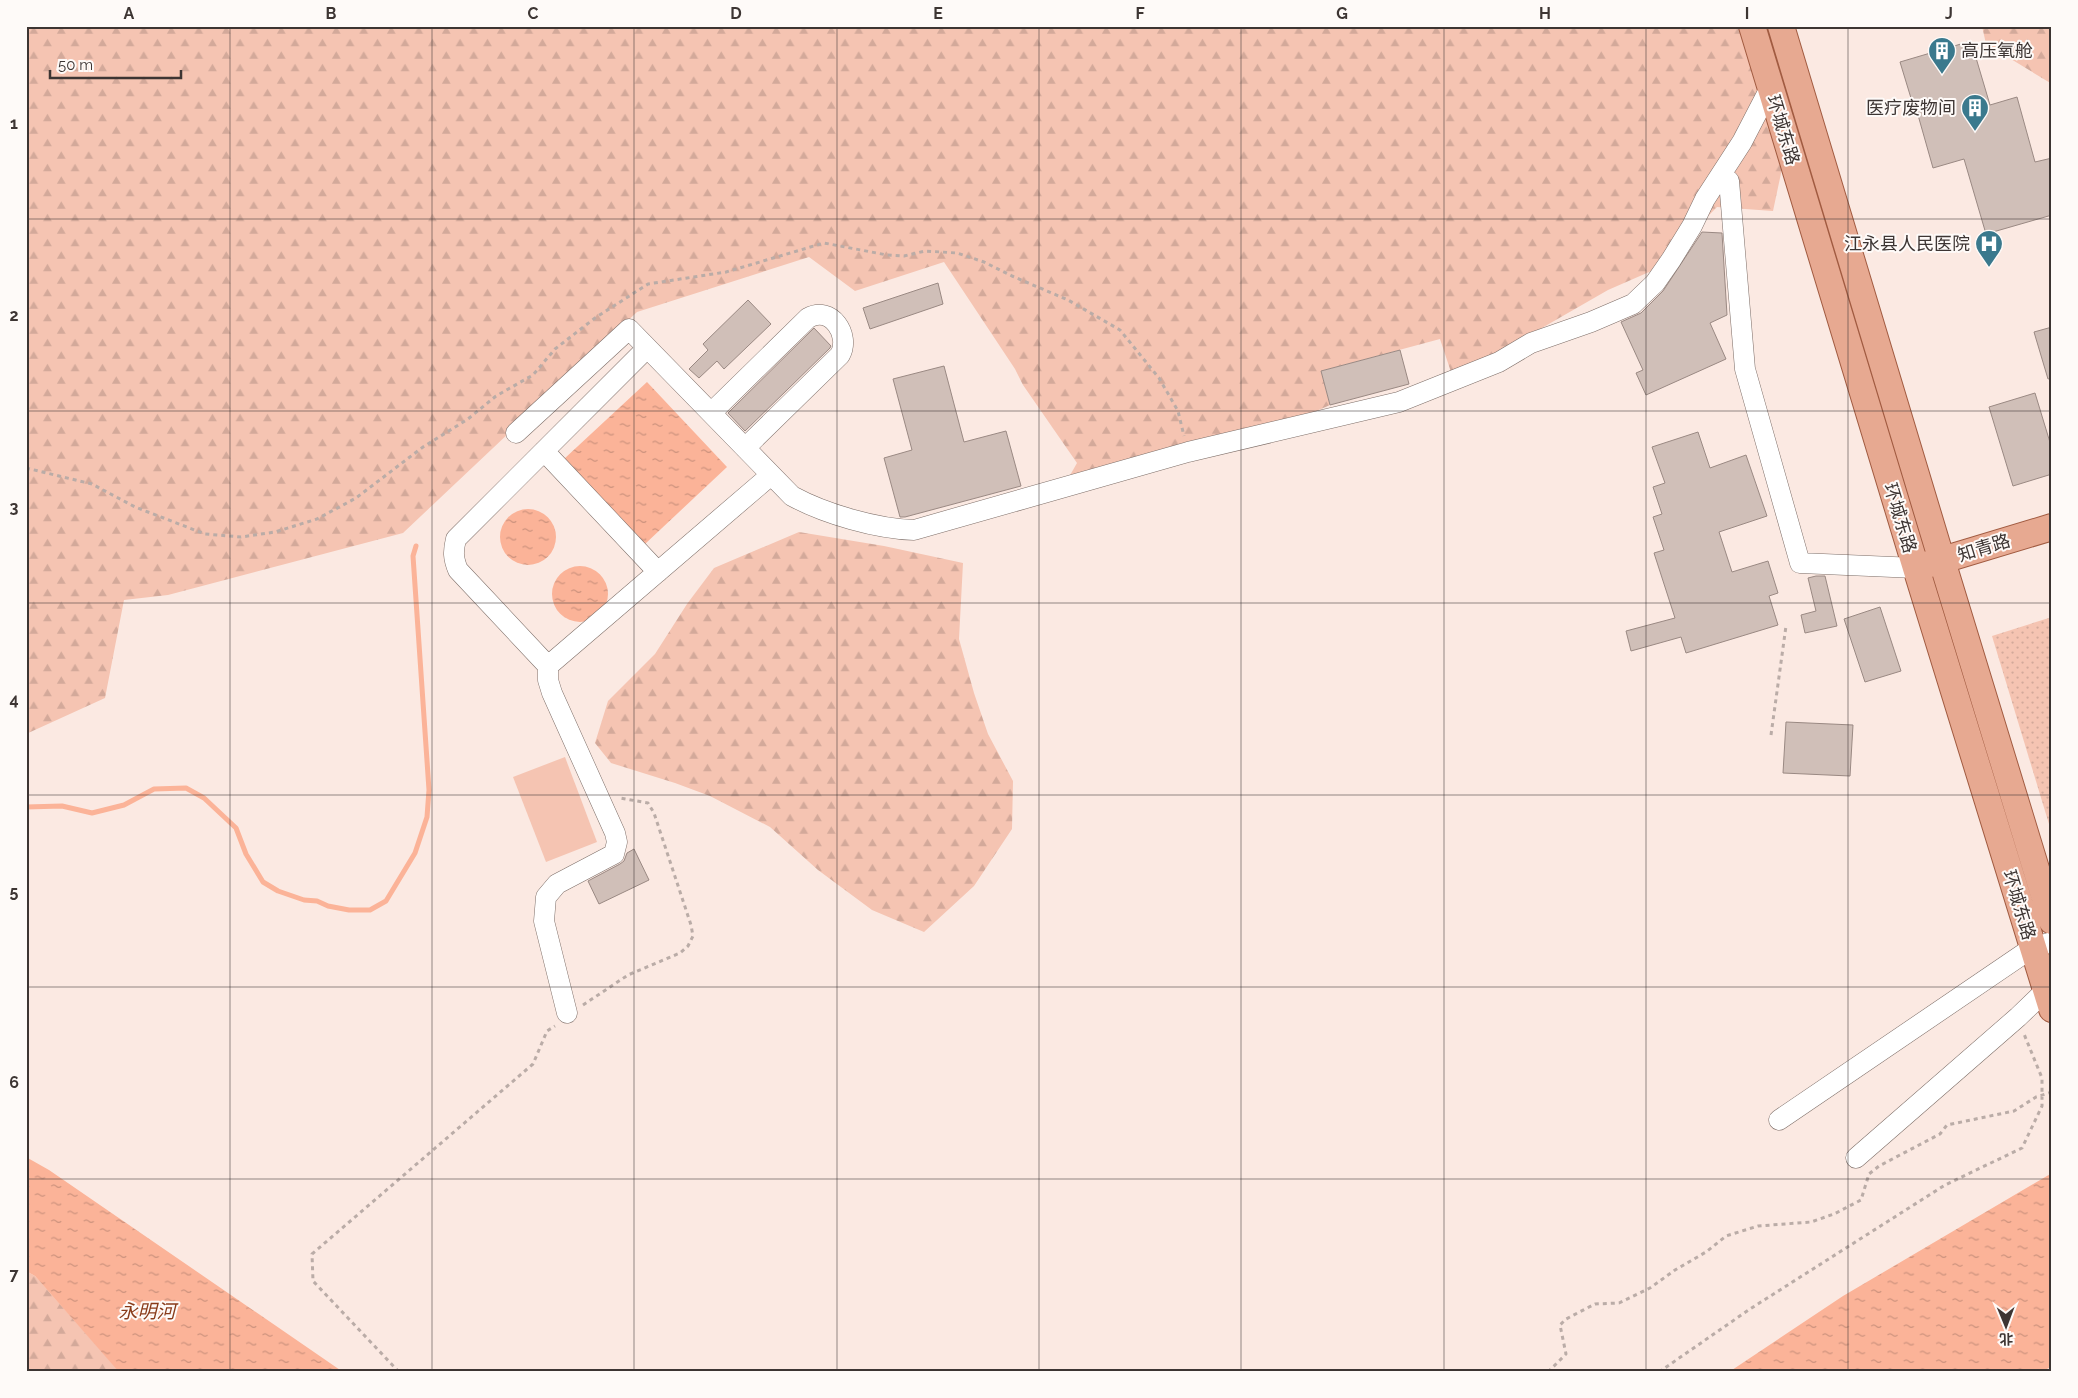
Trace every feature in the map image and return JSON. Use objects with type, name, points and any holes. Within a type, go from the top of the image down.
[{"type":"main road","name":"环城东路","points":[[1752,26],[1916,568],[2042,945],[2049,999]]},
{"type":"main road","name":"环城东路","points":[[1781,26],[2052,920]]},
{"type":"main road","name":"知青路","points":[[1916,568],[2052,527]]},
{"type":"street","points":[[516,433],[629,329],[792,496],[808,505],[893,529],[914,530],[1188,452],[1399,402],[1500,362],[1531,343],[1633,304],[1647,292],[1671,260],[1687,234],[1702,203],[1742,142],[1770,88]]},
{"type":"street","points":[[1729,181],[1745,369],[1800,563],[1916,568]]},
{"type":"street","points":[[711,413],[808,318],[823,313],[831,318],[844,336],[845,347],[840,355],[745,448]]},
{"type":"street","points":[[567,1015],[544,921],[546,897],[557,884],[614,854],[618,842],[552,693],[548,680],[548,666],[458,570],[453,551],[456,539],[647,348]]},
{"type":"street","points":[[544,451],[658,572]]},
{"type":"street","points":[[548,666],[771,475]]},
{"type":"street","points":[[1778,1120],[2042,945]]},
{"type":"street","points":[[1856,1158],[2018,1017],[2049,999]]},
{"type":"path","points":[[1771,735],[1786,626]]},
{"type":"path","points":[[399,1372],[313,1281],[312,1254],[533,1064],[547,1031],[567,1015],[628,975],[680,953],[688,946],[693,936],[654,813],[648,803],[615,796]]},
{"type":"path","points":[[1659,1372],[1750,1309],[1945,1186],[2022,1148],[2042,1106],[2042,1078],[2018,1017]]},
{"type":"path","points":[[1548,1372],[1566,1354],[1560,1325],[1566,1319],[1595,1304],[1619,1302],[1650,1288],[1675,1270],[1706,1252],[1726,1236],[1758,1226],[1811,1222],[1846,1209],[1861,1200],[1869,1174],[1879,1166],[1940,1134],[1947,1124],[2014,1111],[2042,1095],[2052,1092]]},
{"type":"green space","points":[[26,26],[1786,26],[1803,70],[1773,211],[1717,207],[1656,269],[1608,290],[1493,356],[1451,372],[1440,339],[1321,371],[1330,405],[1260,436],[1057,498],[1077,463],[1023,385],[1015,369],[944,262],[855,291],[809,257],[637,312],[403,533],[168,595],[124,600],[105,698],[26,734]]},
{"type":"green space","points":[[1982,26],[2052,26],[2052,84],[1986,44]]},
{"type":"green space","points":[[799,532],[884,546],[963,563],[959,639],[988,734],[1013,781],[1012,829],[974,886],[924,932],[872,910],[818,870],[770,827],[710,796],[611,763],[595,743],[608,701],[655,654],[687,604],[714,568]]},
{"type":"green space","points":[[2052,617],[2052,834],[1992,636]]},
{"type":"green space","points":[[565,757],[597,842],[546,862],[513,777]]},
{"type":"green space","points":[[26,1271],[35,1276],[120,1372],[26,1372]]},
{"type":"water","points":[[647,382],[727,467],[645,544],[564,459]]},
{"type":"water","points":[[528,509],[539,511],[548,517],[554,526],[556,537],[554,548],[548,557],[539,563],[528,565],[517,563],[508,557],[502,548],[500,537],[502,526],[508,517],[517,511]]},
{"type":"water","points":[[580,566],[591,568],[600,574],[606,583],[608,594],[606,605],[600,614],[591,620],[580,622],[569,620],[560,614],[554,605],[552,594],[554,583],[560,574],[569,568]]},
{"type":"water","name":"永明河","points":[[26,1157],[49,1170],[343,1372],[119,1372],[35,1276],[26,1271]]},
{"type":"water","points":[[2052,1173],[2052,1366],[2042,1372],[1729,1372],[1843,1296]]},
{"type":"building","points":[[1971,41],[1990,105],[2017,97],[2035,162],[2052,158],[2052,215],[1986,234],[1964,159],[1933,168],[1916,108],[1914,108],[1900,62]]},
{"type":"building","points":[[1702,232],[1722,233],[1727,315],[1710,323],[1726,359],[1646,395],[1636,373],[1643,370],[1621,322],[1641,313],[1663,291]]},
{"type":"building","points":[[938,283],[943,304],[870,329],[863,308]]},
{"type":"building","points":[[748,300],[771,324],[724,369],[717,361],[699,378],[689,369],[708,350],[703,344]]},
{"type":"building","points":[[2052,327],[2052,378],[2048,379],[2034,332]]},
{"type":"building","points":[[814,328],[831,346],[830,348],[745,431],[728,413]]},
{"type":"building","points":[[1400,350],[1409,384],[1330,405],[1321,371]]},
{"type":"building","points":[[944,366],[964,442],[1006,431],[1021,486],[900,517],[884,458],[912,450],[893,379]]},
{"type":"building","points":[[2035,393],[2052,449],[2052,474],[2013,486],[1989,407]]},
{"type":"building","points":[[1698,432],[1710,468],[1746,455],[1767,516],[1719,532],[1732,572],[1768,561],[1778,593],[1769,596],[1778,625],[1686,653],[1681,637],[1631,651],[1626,631],[1675,618],[1654,553],[1664,550],[1653,517],[1662,514],[1653,487],[1665,483],[1652,447]]},
{"type":"building","points":[[1825,576],[1837,626],[1805,633],[1801,615],[1816,611],[1808,578]]},
{"type":"building","points":[[1880,607],[1901,671],[1865,682],[1844,619]]},
{"type":"building","points":[[1786,722],[1853,725],[1850,776],[1783,773]]},
{"type":"building","points":[[634,849],[649,880],[599,904],[588,881],[620,864],[624,861],[627,853]]},
{"type":"waterway","points":[[26,807],[62,806],[92,813],[124,805],[154,789],[186,788],[204,798],[236,828],[246,854],[263,882],[278,891],[304,900],[317,901],[328,906],[349,910],[370,910],[386,901],[415,853],[427,817],[429,790],[413,556],[416,546]]},
{"type":"place","name":"高压氧舱","points":[[1942,75]]},
{"type":"place","name":"医疗废物间","points":[[1975,132]]},
{"type":"place","name":"江永县人民医院","points":[[1989,268]]}]
